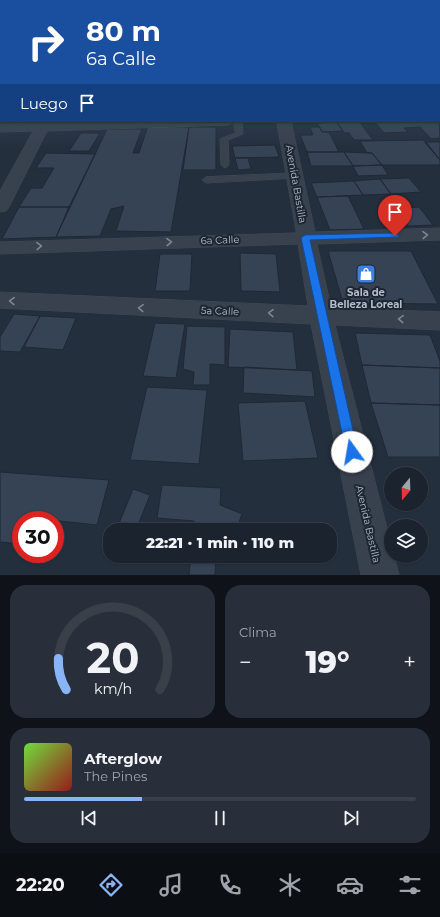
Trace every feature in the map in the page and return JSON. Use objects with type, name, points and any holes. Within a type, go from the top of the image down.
[{"type":"street","points":[[0,128],[43,124],[166,122]]},
{"type":"street","name":"Avenida Bastilla","points":[[284,122],[305,238],[321,314],[380,575]]},
{"type":"street","points":[[0,207],[43,124]]},
{"type":"street","name":"6a Calle","points":[[0,248],[440,234]]},
{"type":"street","name":"5a Calle","points":[[0,300],[158,309],[321,314],[440,321]]},
{"type":"lane","points":[[225,165],[224,139],[239,134],[238,122]]},
{"type":"lane","points":[[206,180],[294,176]]},
{"type":"building","points":[[337,122],[360,122],[373,140],[354,140],[349,133],[344,133]]},
{"type":"building","points":[[337,122],[343,131],[322,132],[317,123]]},
{"type":"building","points":[[375,122],[439,122],[440,138],[431,139],[420,127],[404,128],[408,132],[384,133]]},
{"type":"building","points":[[148,126],[189,127],[171,232],[116,231],[124,206],[111,209],[100,236],[56,237],[107,129],[142,129],[133,153],[139,153]]},
{"type":"building","points":[[189,127],[216,127],[216,170],[183,170]]},
{"type":"building","points":[[310,127],[320,127],[322,132],[329,132],[339,152],[307,152],[300,135],[313,135]]},
{"type":"building","points":[[81,133],[100,133],[89,151],[69,151]]},
{"type":"building","points":[[423,140],[440,160],[440,165],[382,165],[372,153],[367,153],[360,141]]},
{"type":"building","points":[[426,142],[440,142],[440,160]]},
{"type":"building","points":[[275,145],[279,157],[235,158],[232,146]]},
{"type":"building","points":[[307,152],[344,152],[353,166],[311,166]]},
{"type":"building","points":[[344,152],[372,153],[382,165],[353,166]]},
{"type":"building","points":[[46,153],[95,154],[69,207],[19,207],[31,188],[42,188],[54,168],[36,168]]},
{"type":"building","points":[[235,158],[248,158],[251,169],[238,170]]},
{"type":"building","points":[[382,165],[388,175],[358,176],[353,166]]},
{"type":"building","points":[[409,178],[421,192],[391,194],[380,179]]},
{"type":"building","points":[[380,179],[391,194],[363,195],[354,181]]},
{"type":"building","points":[[354,181],[363,195],[317,197],[311,183]]},
{"type":"building","points":[[348,196],[364,229],[330,230],[317,197]]},
{"type":"building","points":[[19,207],[69,207],[56,237],[2,239]]},
{"type":"building","points":[[419,207],[433,225],[408,226],[396,208]]},
{"type":"building","points":[[328,251],[411,251],[438,304],[343,303]]},
{"type":"building","points":[[240,253],[276,254],[280,292],[241,291]]},
{"type":"building","points":[[160,254],[192,254],[190,291],[155,291]]},
{"type":"building","points":[[14,314],[40,316],[20,352],[0,351],[0,337]]},
{"type":"building","points":[[40,316],[76,318],[63,350],[24,347]]},
{"type":"building","points":[[155,323],[185,324],[176,378],[143,376]]},
{"type":"building","points":[[187,326],[225,327],[225,365],[210,364],[210,385],[193,385],[194,372],[183,369]]},
{"type":"building","points":[[230,329],[293,332],[297,370],[228,367]]},
{"type":"building","points":[[355,333],[430,335],[440,361],[440,368],[362,365]]},
{"type":"building","points":[[362,365],[440,368],[440,405],[371,403]]},
{"type":"building","points":[[244,367],[312,371],[315,397],[243,393]]},
{"type":"building","points":[[147,387],[207,390],[199,464],[130,460]]},
{"type":"building","points":[[305,401],[318,458],[243,461],[238,403]]},
{"type":"building","points":[[371,403],[440,405],[440,457],[388,457]]},
{"type":"building","points":[[0,472],[109,480],[97,525],[64,521],[64,511],[12,511],[12,543],[0,542]]},
{"type":"building","points":[[162,485],[221,488],[220,505],[242,514],[239,523],[194,523],[194,521],[157,518]]},
{"type":"building","points":[[133,489],[150,495],[139,523],[119,523]]},
{"type":"building","points":[[190,563],[216,563],[215,575],[189,575]]},
{"type":"place","name":"Sala de Belleza Loreal","points":[[366,274]]},
{"type":"route","points":[[352,452],[305,238],[395,236]]}]
